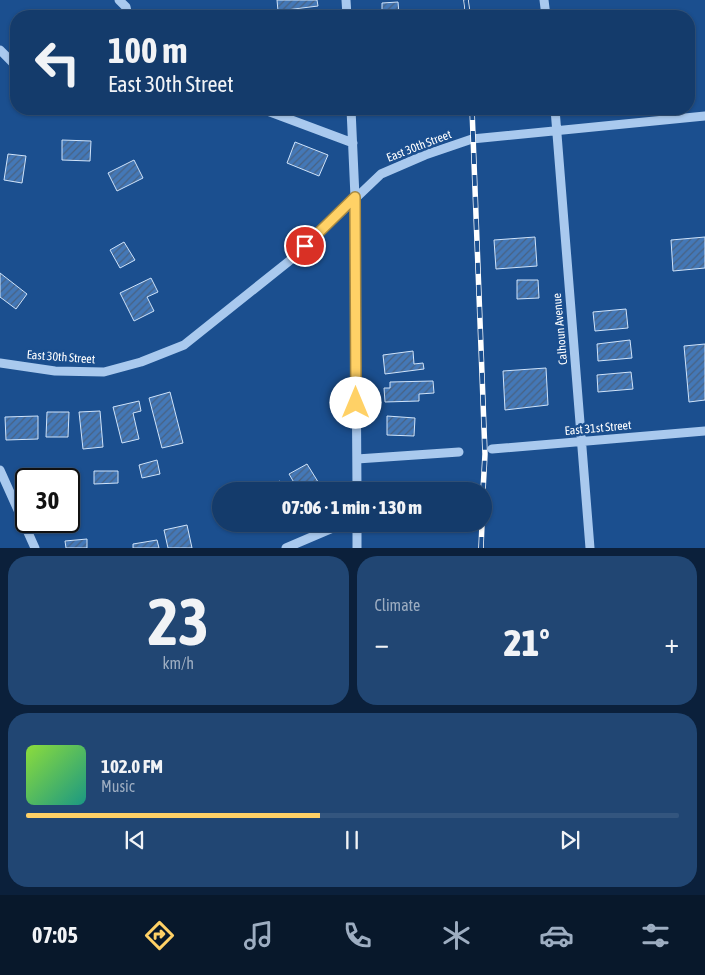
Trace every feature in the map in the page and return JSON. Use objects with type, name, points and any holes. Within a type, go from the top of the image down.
[{"type":"street","points":[[119,0],[127,10]]},
{"type":"street","points":[[0,50],[10,60]]},
{"type":"street","points":[[278,115],[353,143]]},
{"type":"street","points":[[351,115],[355,197],[357,482]]},
{"type":"street","name":"Calhoun Avenue","points":[[556,115],[590,548]]},
{"type":"street","name":"East 30th Street","points":[[0,363],[55,371],[104,372],[141,362],[184,345],[292,258],[381,174],[425,155],[472,139],[705,116]]},
{"type":"street","name":"East 31st Street","points":[[492,449],[582,443],[705,431]]},
{"type":"street","points":[[357,459],[459,452]]},
{"type":"street","points":[[0,470],[35,548]]},
{"type":"street","points":[[286,548],[322,532]]},
{"type":"street","points":[[357,532],[357,548]]},
{"type":"building","points":[[277,0],[317,0],[318,6],[278,10]]},
{"type":"building","points":[[398,2],[399,10],[382,10],[382,3]]},
{"type":"building","points":[[62,140],[91,141],[90,161],[62,160]]},
{"type":"building","points":[[295,142],[328,155],[319,176],[287,163]]},
{"type":"building","points":[[8,154],[26,156],[22,183],[4,180]]},
{"type":"building","points":[[134,160],[143,178],[117,191],[108,173]]},
{"type":"building","points":[[535,237],[537,266],[496,269],[494,240]]},
{"type":"building","points":[[705,237],[705,268],[673,271],[671,240]]},
{"type":"building","points":[[124,242],[135,260],[120,268],[110,250]]},
{"type":"building","points":[[0,273],[27,294],[16,309],[0,297]]},
{"type":"building","points":[[151,278],[158,292],[147,297],[154,311],[134,321],[120,293]]},
{"type":"building","points":[[517,280],[538,280],[539,298],[517,299]]},
{"type":"building","points":[[626,309],[628,328],[595,331],[593,312]]},
{"type":"building","points":[[630,340],[632,358],[598,361],[597,344]]},
{"type":"building","points":[[705,344],[705,400],[689,402],[684,346]]},
{"type":"building","points":[[413,351],[414,364],[423,363],[424,369],[385,374],[383,355]]},
{"type":"building","points":[[546,368],[548,405],[505,410],[503,371]]},
{"type":"building","points":[[631,372],[633,389],[598,392],[597,375]]},
{"type":"building","points":[[433,381],[434,393],[419,394],[419,401],[385,402],[384,388],[390,388],[390,382]]},
{"type":"building","points":[[170,392],[183,443],[162,448],[149,398]]},
{"type":"building","points":[[139,401],[141,411],[133,413],[139,439],[122,443],[113,407]]},
{"type":"building","points":[[100,411],[103,447],[83,449],[79,412]]},
{"type":"building","points":[[47,412],[69,412],[68,437],[46,437]]},
{"type":"building","points":[[38,416],[38,439],[6,440],[5,417]]},
{"type":"building","points":[[387,416],[415,418],[414,436],[387,435]]},
{"type":"building","points":[[157,460],[160,474],[142,478],[139,465]]},
{"type":"building","points":[[307,464],[318,482],[294,482],[289,474]]},
{"type":"building","points":[[94,471],[118,471],[118,483],[94,484]]},
{"type":"building","points":[[187,525],[192,548],[168,548],[164,530]]},
{"type":"building","points":[[87,539],[87,548],[66,548],[65,541]]},
{"type":"building","points":[[157,540],[159,548],[133,548],[133,544]]},
{"type":"railway","points":[[466,0],[467,10]]},
{"type":"railway","points":[[472,115],[485,454],[483,482]]},
{"type":"railway","points":[[481,548],[482,532]]},
{"type":"route","points":[[305,246],[355,197],[356,403]]}]
